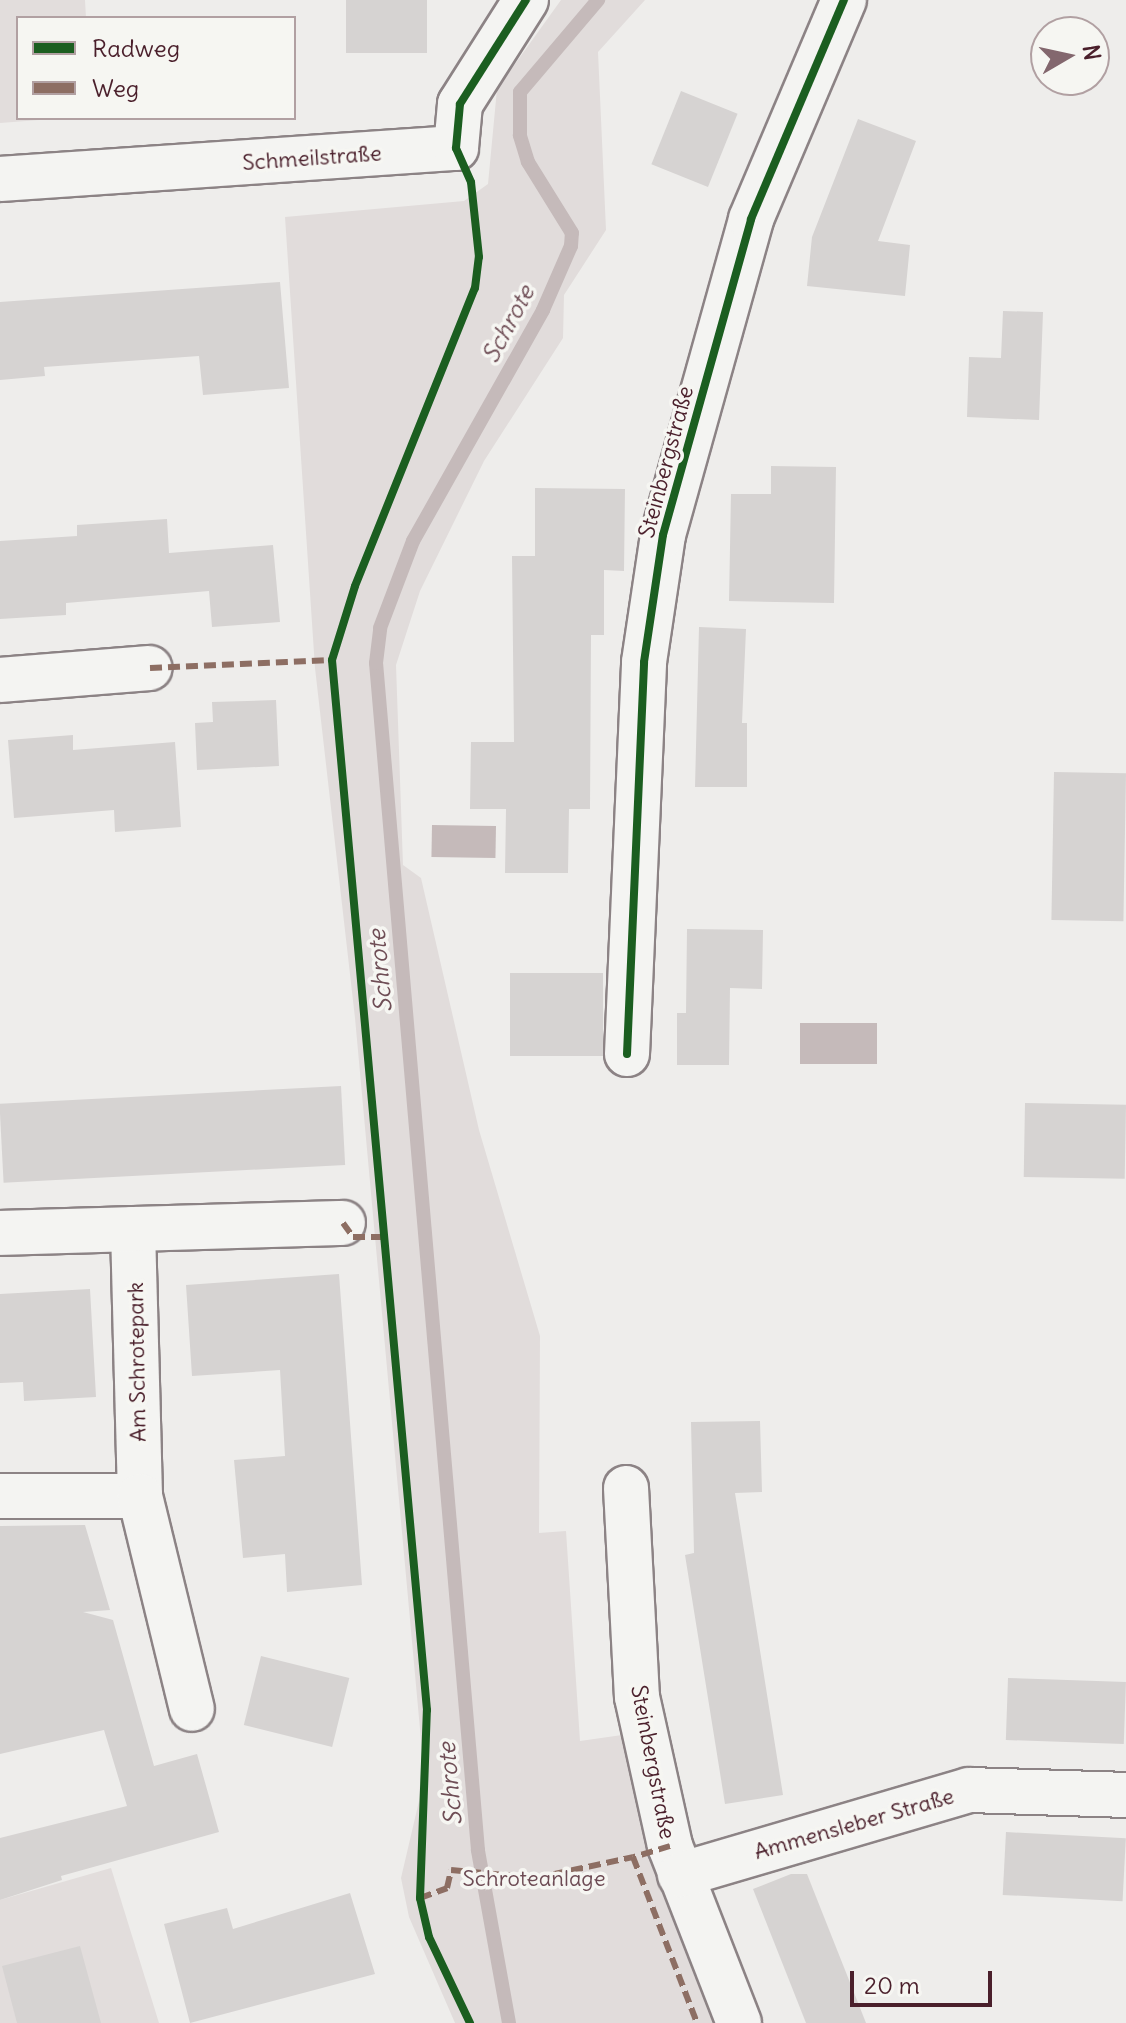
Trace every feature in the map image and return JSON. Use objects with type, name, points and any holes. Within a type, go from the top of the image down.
[{"type":"street","name":"Schmeilstraße","points":[[0,179],[456,148],[460,104],[526,0]]},
{"type":"street","name":"Steinbergstraße","points":[[627,1054],[644,662],[663,535],[751,219],[844,0]]},
{"type":"street","points":[[0,680],[150,668]]},
{"type":"street","points":[[0,1233],[343,1223]]},
{"type":"street","name":"Am Schrotepark","points":[[133,1229],[140,1496],[192,1709]]},
{"type":"street","name":"Steinbergstraße","points":[[626,1488],[637,1697],[680,1875],[739,2023]]},
{"type":"street","points":[[0,1496],[140,1496]]},
{"type":"street","name":"Ammensleber Straße","points":[[680,1875],[969,1790],[1126,1795]]},
{"type":"shaded area","points":[[0,0],[85,0],[86,16],[16,16],[16,120],[39,120],[0,123]]},
{"type":"shaded area","points":[[432,825],[496,826],[495,858],[431,857]]},
{"type":"shaded area","points":[[800,1023],[877,1023],[877,1064],[800,1064]]},
{"type":"shaded area","points":[[111,1868],[159,2023],[0,2023],[0,1900]]},
{"type":"green space","name":"Schroteanlage","points":[[561,0],[645,0],[598,52],[606,230],[564,295],[563,338],[484,461],[420,591],[396,665],[403,865],[421,878],[479,1130],[540,1336],[539,1533],[566,1531],[580,1741],[629,1734],[725,2023],[455,2023],[409,1917],[401,1878],[419,1801],[422,1751],[355,1018],[315,668],[285,217],[464,201],[488,184],[497,89]]},
{"type":"building","points":[[346,0],[427,0],[427,53],[346,53]]},
{"type":"building","points":[[681,91],[738,114],[708,187],[651,164]]},
{"type":"building","points":[[858,119],[916,141],[878,241],[910,245],[905,296],[807,286],[812,237]]},
{"type":"building","points":[[280,282],[289,388],[203,395],[199,356],[44,367],[45,376],[0,380],[0,302]]},
{"type":"building","points":[[1003,311],[1043,312],[1039,420],[967,417],[969,357],[1001,358]]},
{"type":"building","points":[[771,466],[836,467],[834,603],[729,601],[731,494],[771,494]]},
{"type":"building","points":[[535,488],[625,489],[624,571],[604,570],[604,635],[591,635],[590,809],[569,809],[568,873],[505,873],[506,809],[470,809],[471,742],[514,742],[512,556],[535,556]]},
{"type":"building","points":[[167,519],[169,553],[273,545],[280,622],[212,627],[209,591],[66,603],[66,615],[0,619],[0,541],[77,536],[77,525]]},
{"type":"building","points":[[699,627],[746,629],[742,723],[747,723],[747,787],[695,787]]},
{"type":"building","points":[[276,700],[279,766],[197,770],[195,723],[213,722],[212,702]]},
{"type":"building","points":[[73,735],[73,750],[175,742],[181,827],[115,832],[114,810],[14,818],[8,740]]},
{"type":"building","points":[[1054,772],[1126,773],[1123,921],[1051,920]]},
{"type":"building","points":[[687,929],[763,930],[762,989],[730,988],[729,1065],[677,1065],[677,1013],[686,1013]]},
{"type":"building","points":[[510,973],[603,973],[603,1056],[510,1056]]},
{"type":"building","points":[[341,1086],[345,1165],[4,1183],[0,1104]]},
{"type":"building","points":[[1025,1103],[1126,1105],[1125,1179],[1024,1177]]},
{"type":"building","points":[[339,1274],[362,1585],[287,1592],[285,1554],[243,1558],[234,1460],[285,1456],[280,1370],[192,1376],[186,1285]]},
{"type":"building","points":[[90,1289],[96,1397],[24,1401],[23,1382],[0,1383],[0,1294]]},
{"type":"building","points":[[760,1421],[762,1492],[735,1493],[783,1795],[725,1804],[685,1555],[694,1553],[691,1422]]},
{"type":"building","points":[[85,1525],[110,1610],[83,1612],[113,1620],[154,1766],[197,1754],[219,1832],[61,1876],[62,1880],[0,1900],[0,1838],[127,1806],[104,1730],[0,1754],[0,1526]]},
{"type":"building","points":[[261,1656],[349,1678],[332,1747],[244,1725]]},
{"type":"building","points":[[1008,1678],[1126,1682],[1124,1744],[1006,1740]]},
{"type":"building","points":[[1006,1832],[1126,1838],[1123,1901],[1003,1895]]},
{"type":"building","points":[[791,1874],[807,1874],[866,2023],[806,2023],[753,1889]]},
{"type":"building","points":[[350,1893],[375,1974],[190,2023],[164,1924],[227,1908],[233,1929]]},
{"type":"building","points":[[80,1946],[101,2023],[17,2023],[2,1966]]},
{"type":"waterway","name":"Schrote","points":[[509,2023],[478,1850],[376,663],[380,628],[413,541],[543,310],[571,246],[572,233],[528,162],[520,135],[520,92],[598,0]]},
{"type":"marked path","points":[[150,668],[332,660]]},
{"type":"marked path","points":[[343,1223],[353,1237],[384,1237]]},
{"type":"marked path","points":[[670,1846],[633,1857],[697,2023]]},
{"type":"marked path","points":[[420,1898],[447,1888],[451,1870],[536,1878],[633,1857]]},
{"type":"cycle path","points":[[470,2023],[429,1937],[420,1898],[427,1710],[332,660],[355,586],[475,288],[479,257],[471,182],[456,148],[460,104],[526,0]]},
{"type":"cycle path","points":[[627,1054],[644,662],[663,535],[751,219],[844,0]]}]
